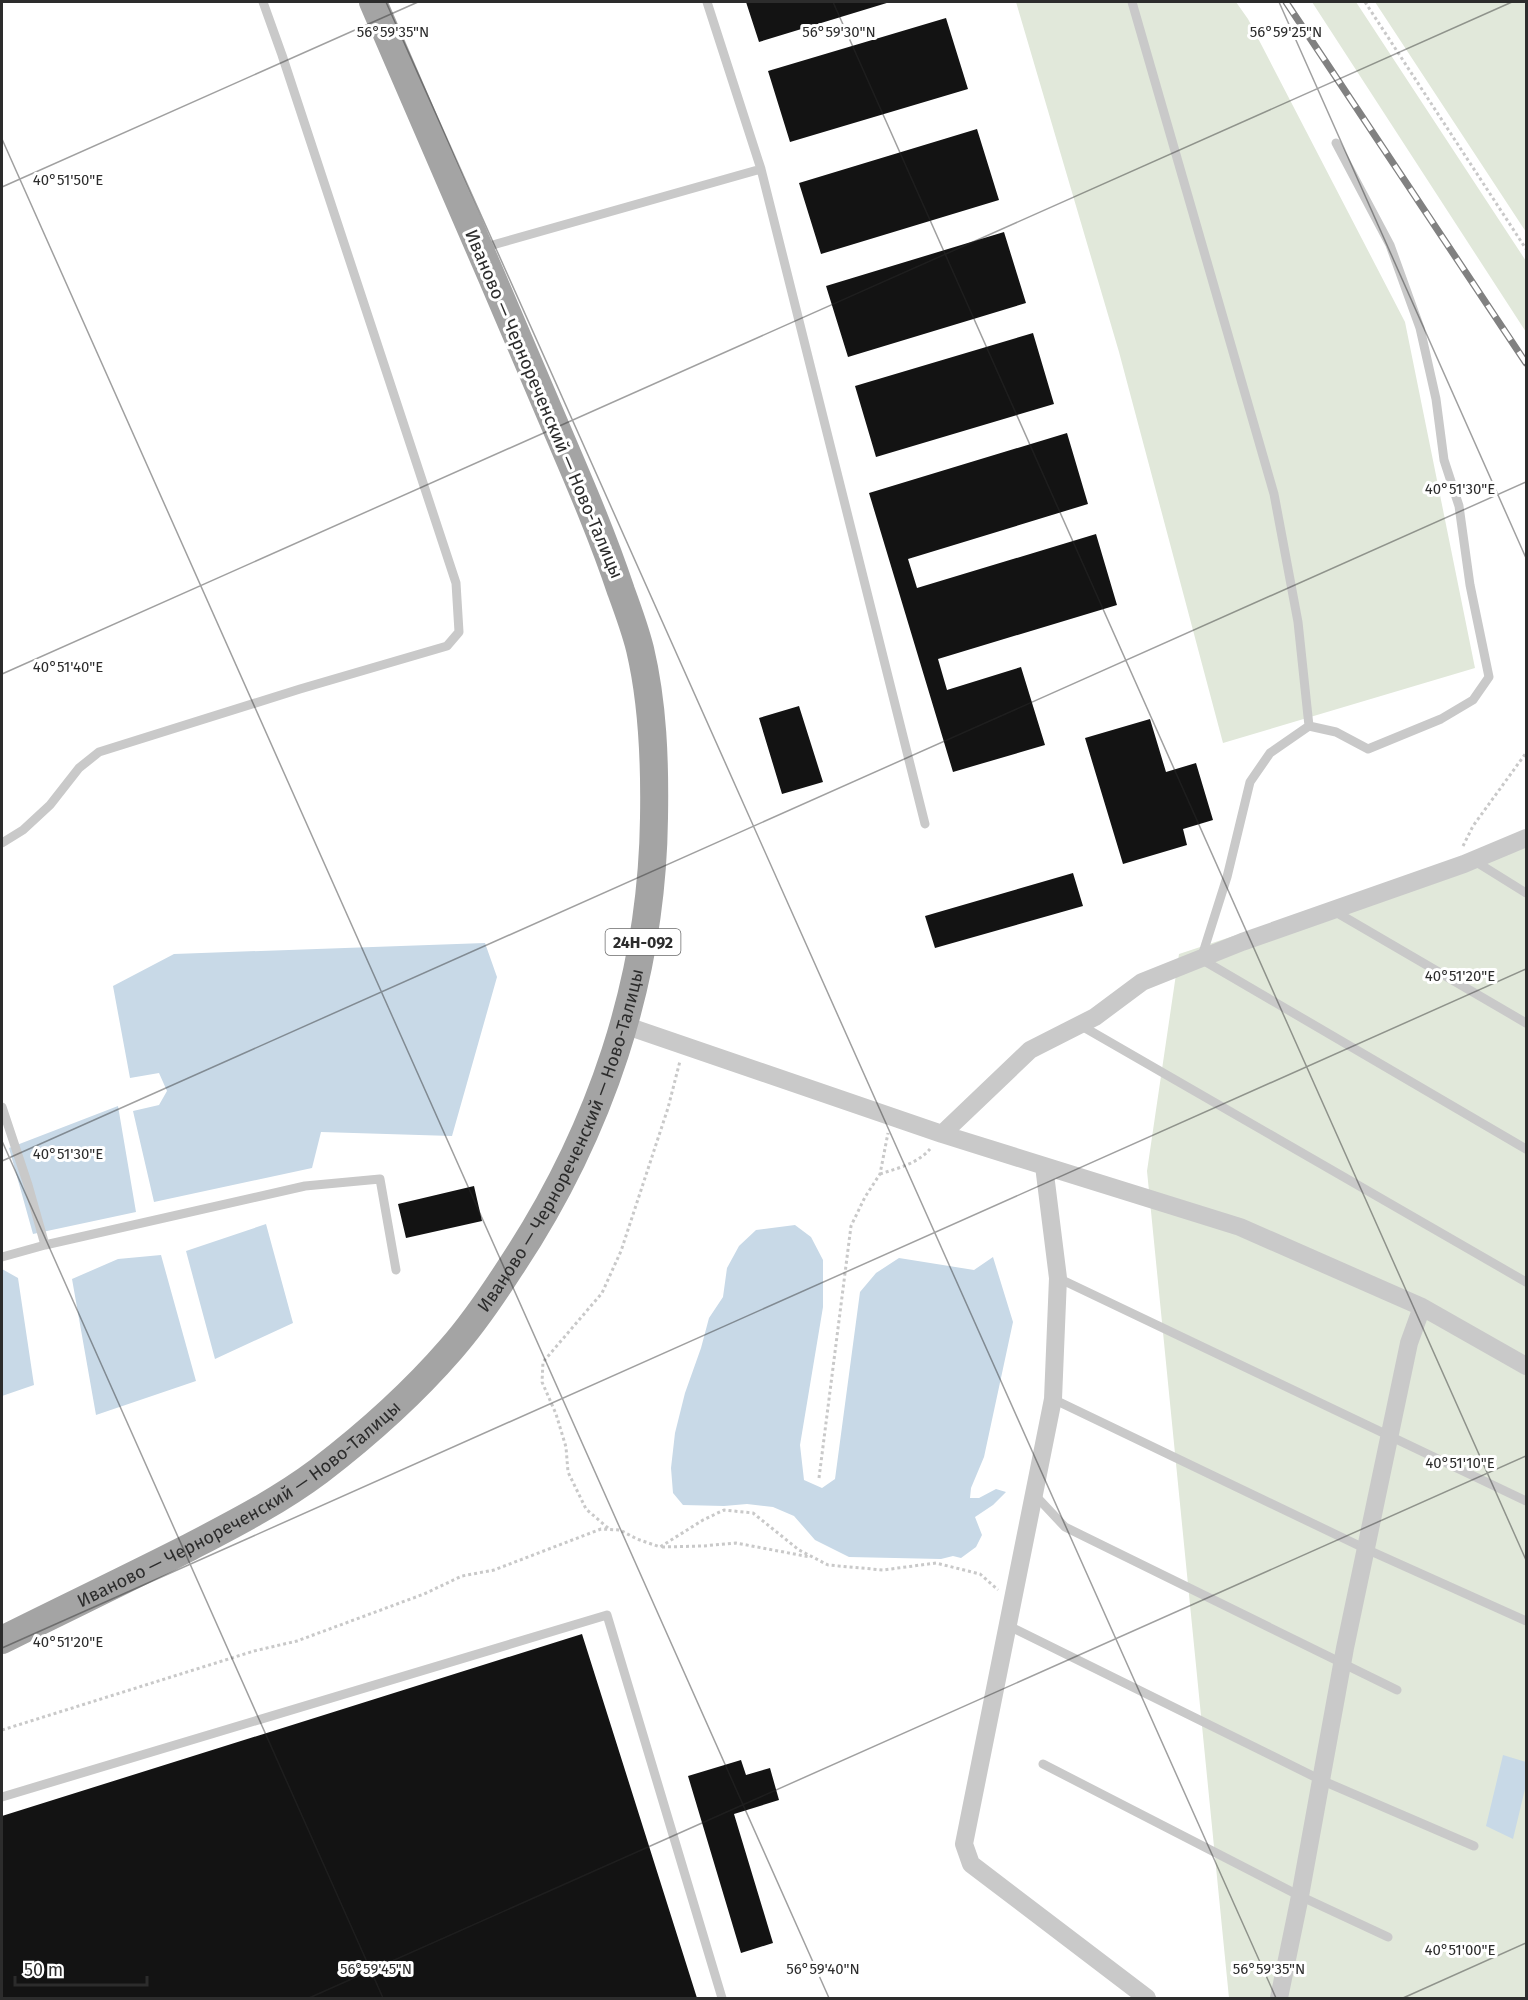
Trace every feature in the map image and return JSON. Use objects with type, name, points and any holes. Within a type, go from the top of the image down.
[{"type":"main road","name":"Иваново — Чернореченский — Ново-Талицы","points":[[2,1640],[246,1518],[316,1473],[409,1393],[454,1346],[495,1291],[533,1234],[573,1162],[602,1093],[624,1025],[639,967],[649,904],[654,844],[655,769],[650,706],[639,646],[603,537],[373,2]]},
{"type":"street","points":[[942,1134],[1030,1050],[1095,1017],[1142,982],[1242,942],[1473,860],[1527,838]]},
{"type":"street","points":[[624,1025],[942,1134],[1240,1227],[1422,1307],[1527,1366]]},
{"type":"street","points":[[1044,1166],[1058,1278],[1053,1399],[964,1844],[971,1864],[1147,1998]]},
{"type":"street","points":[[1279,1998],[1366,1549],[1409,1343],[1422,1307]]},
{"type":"lane","points":[[2,843],[23,830],[50,805],[79,768],[99,752],[447,646],[459,632],[456,583],[263,2]]},
{"type":"lane","points":[[707,2],[761,169],[926,824]]},
{"type":"lane","points":[[1132,2],[1274,494],[1298,622],[1308,726]]},
{"type":"lane","points":[[1336,143],[1390,245],[1420,328],[1436,399],[1444,460],[1459,506],[1470,585],[1489,676],[1473,700],[1449,714],[1368,749],[1336,732],[1308,726],[1270,753],[1250,782],[1227,877],[1201,958],[1527,1149]]},
{"type":"lane","points":[[480,249],[761,169]]},
{"type":"lane","points":[[1473,860],[1527,893]]},
{"type":"lane","points":[[1332,910],[1527,1023]]},
{"type":"lane","points":[[1080,1025],[1527,1282]]},
{"type":"lane","points":[[2,1107],[45,1245]]},
{"type":"lane","points":[[2,1257],[45,1245],[305,1186],[380,1179],[396,1270]]},
{"type":"lane","points":[[1058,1278],[1527,1501]]},
{"type":"lane","points":[[1053,1399],[1366,1549],[1527,1621]]},
{"type":"lane","points":[[1034,1494],[1065,1527],[1397,1690]]},
{"type":"lane","points":[[2,1797],[607,1615],[722,1998]]},
{"type":"lane","points":[[1008,1619],[1321,1780],[1474,1846]]},
{"type":"lane","points":[[1043,1764],[1300,1896],[1388,1937]]},
{"type":"path","points":[[1365,2],[1527,249]]},
{"type":"path","points":[[1451,868],[1473,826],[1527,753]]},
{"type":"path","points":[[609,1530],[586,1509],[568,1472],[566,1447],[556,1414],[542,1382],[543,1362],[602,1293],[621,1251],[668,1108],[681,1056],[681,1045]]},
{"type":"path","points":[[819,1478],[851,1226],[880,1174],[888,1138],[889,1116]]},
{"type":"path","points":[[880,1174],[909,1165],[924,1156],[942,1134]]},
{"type":"path","points":[[660,1547],[703,1520],[724,1510],[753,1512],[799,1550],[828,1565],[883,1570],[936,1563],[956,1566],[980,1574],[999,1591],[1008,1619]]},
{"type":"path","points":[[2,1730],[242,1654],[297,1641],[424,1594],[462,1576],[494,1570],[601,1529],[620,1530],[660,1547],[736,1543],[814,1558]]},
{"type":"shaded area","points":[[1016,2],[1236,2],[1248,19],[1405,322],[1475,668],[1223,743],[1119,352]]},
{"type":"shaded area","points":[[1312,2],[1356,2],[1526,261],[1526,332]]},
{"type":"shaded area","points":[[1375,2],[1526,2],[1526,232]]},
{"type":"shaded area","points":[[1526,839],[1526,1998],[1229,1998],[1147,1171],[1179,954]]},
{"type":"water","points":[[485,943],[497,977],[452,1136],[321,1132],[312,1168],[154,1202],[133,1111],[159,1105],[167,1091],[159,1073],[130,1078],[113,986],[174,954]]},
{"type":"water","points":[[118,1106],[136,1212],[33,1234],[9,1148]]},
{"type":"water","points":[[266,1224],[293,1323],[215,1359],[186,1251]]},
{"type":"water","points":[[795,1225],[811,1237],[823,1260],[823,1307],[800,1445],[804,1480],[822,1488],[835,1479],[860,1292],[876,1273],[899,1258],[974,1270],[993,1257],[1013,1322],[984,1457],[971,1488],[970,1498],[979,1498],[996,1489],[1006,1492],[993,1505],[975,1517],[982,1535],[976,1547],[961,1558],[953,1556],[941,1559],[849,1557],[815,1540],[794,1516],[773,1507],[747,1504],[683,1505],[673,1493],[671,1468],[675,1433],[709,1318],[723,1297],[727,1268],[739,1246],[756,1230]]},
{"type":"water","points":[[161,1255],[196,1381],[96,1415],[72,1279],[118,1259]]},
{"type":"water","points":[[2,1269],[18,1278],[34,1385],[2,1396]]},
{"type":"water","points":[[1503,1755],[1526,1762],[1526,1789],[1513,1839],[1486,1826]]},
{"type":"building","points":[[746,2],[890,2],[759,42]]},
{"type":"building","points":[[946,18],[968,89],[790,142],[768,71]]},
{"type":"building","points":[[977,129],[999,200],[821,254],[799,183]]},
{"type":"building","points":[[1004,232],[1026,303],[848,357],[826,286]]},
{"type":"building","points":[[1033,333],[1054,404],[876,457],[855,386]]},
{"type":"building","points":[[1067,433],[1088,504],[908,559],[917,588],[1096,534],[1117,605],[938,659],[947,690],[1021,667],[1045,745],[953,772],[869,493]]},
{"type":"building","points":[[799,706],[823,782],[782,794],[759,718]]},
{"type":"building","points":[[1150,719],[1166,772],[1196,763],[1213,820],[1183,829],[1187,845],[1123,864],[1085,738]]},
{"type":"building","points":[[1073,873],[1083,906],[935,948],[925,916]]},
{"type":"building","points":[[474,1186],[482,1221],[406,1238],[398,1204]]},
{"type":"building","points":[[582,1634],[697,1998],[2,1998],[2,1816]]},
{"type":"building","points":[[741,1760],[746,1775],[770,1768],[779,1800],[734,1814],[773,1943],[741,1953],[688,1776]]},
{"type":"railway","points":[[1286,2],[1526,363]]}]
